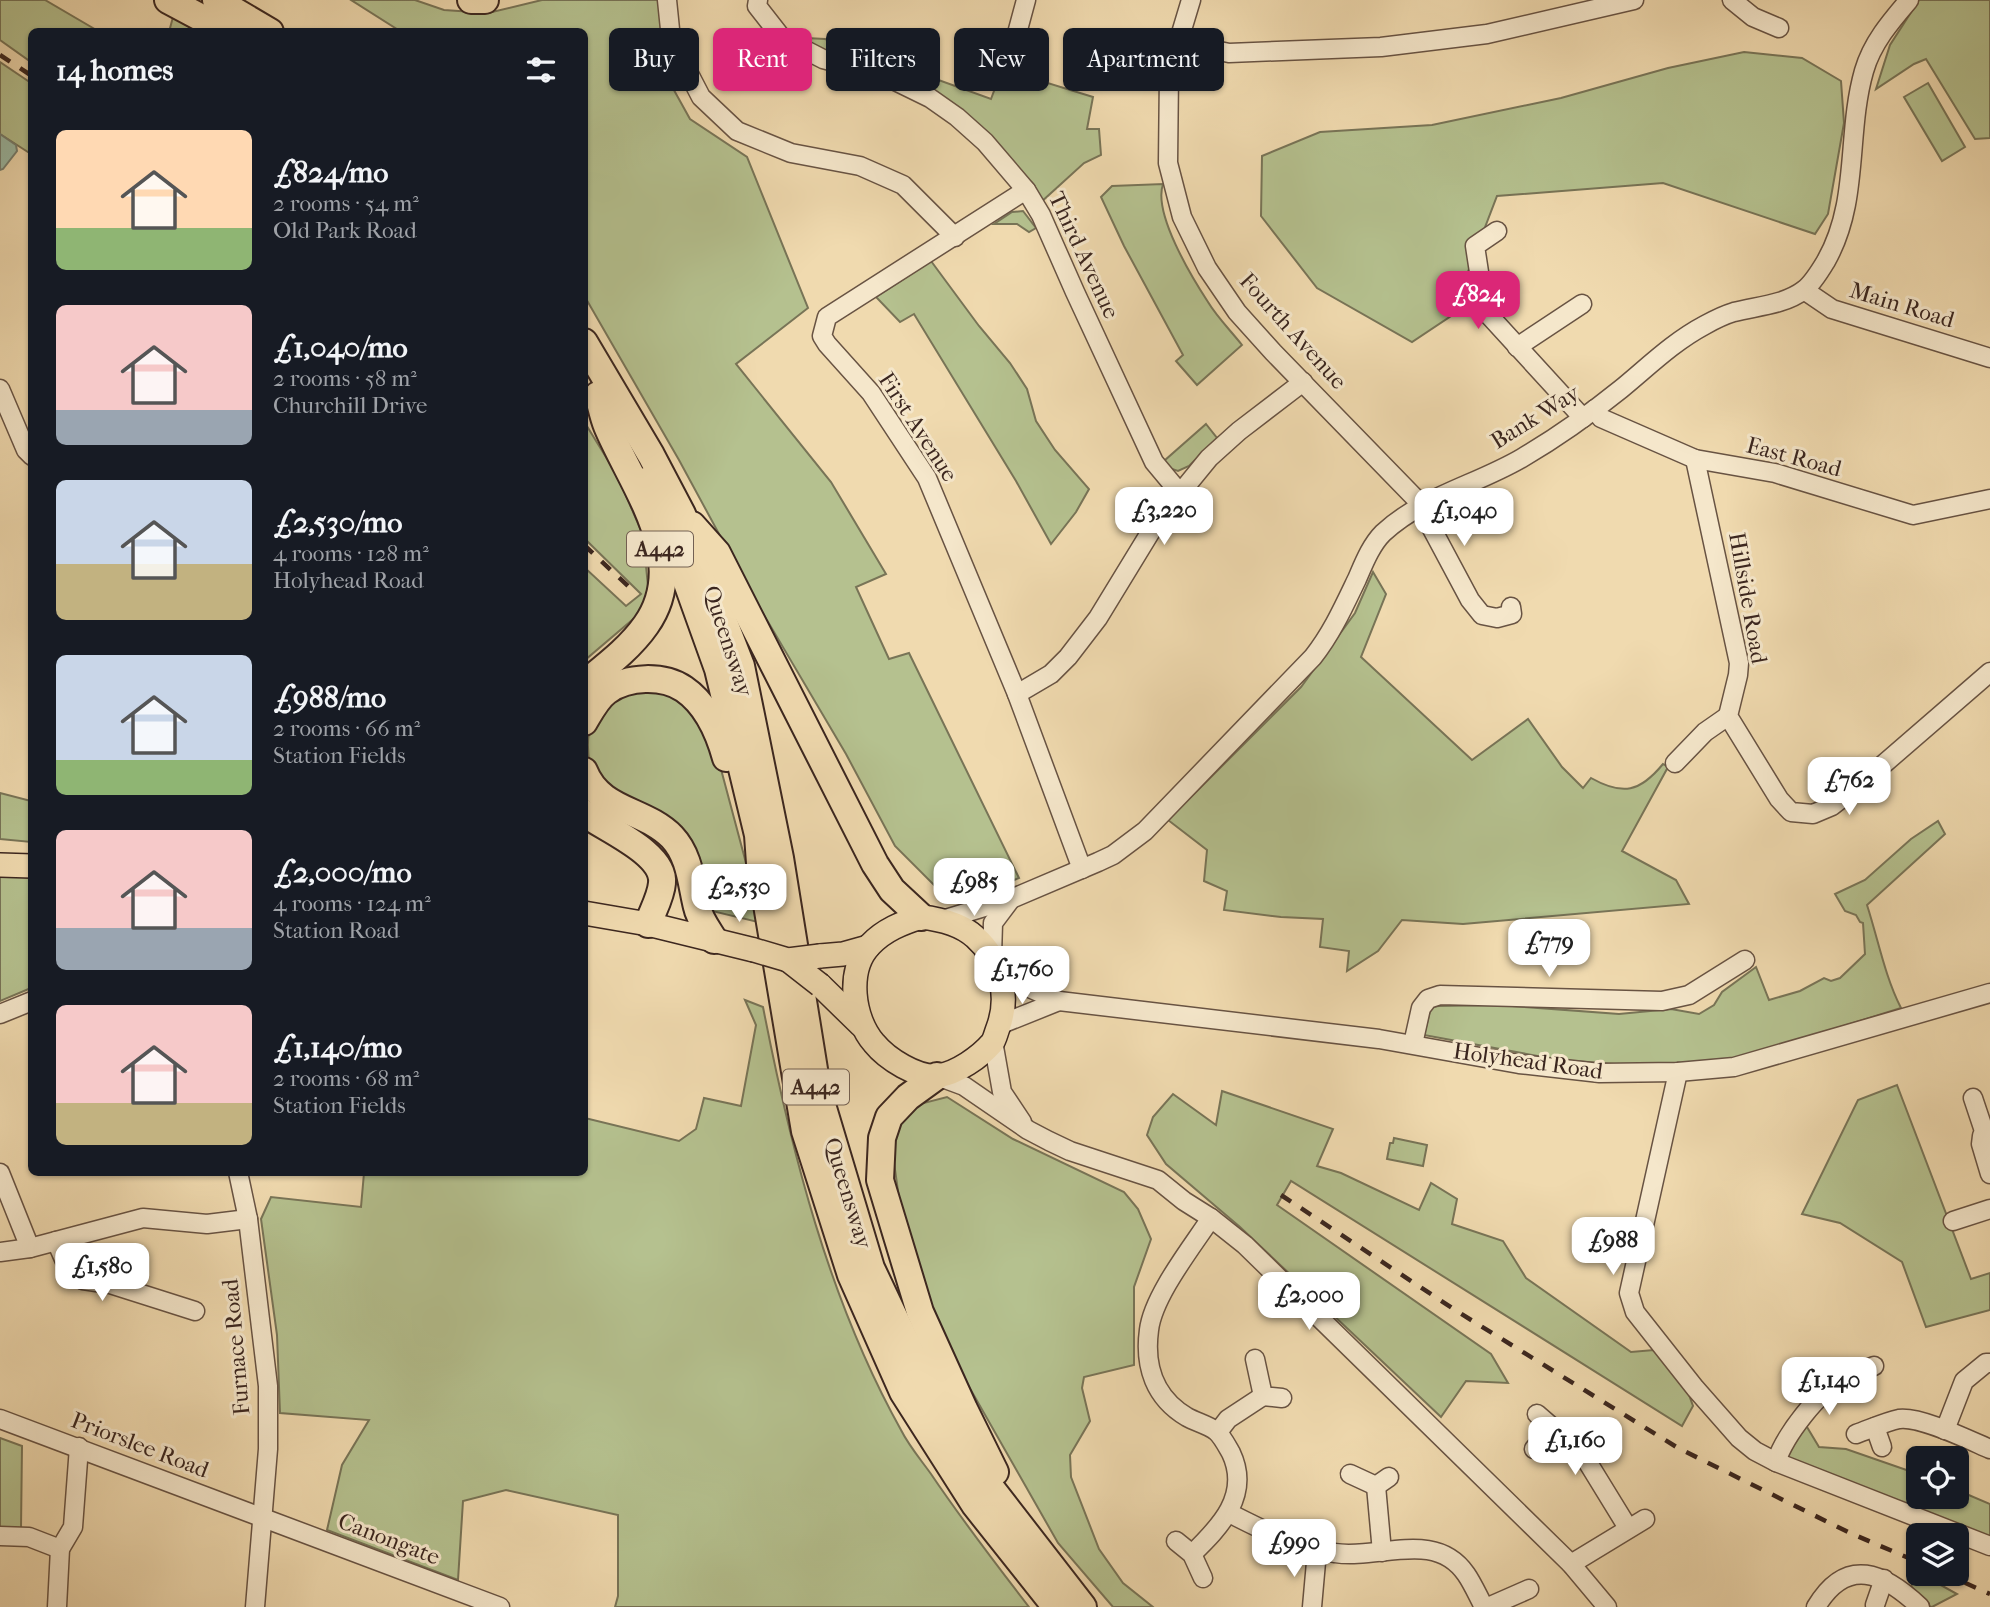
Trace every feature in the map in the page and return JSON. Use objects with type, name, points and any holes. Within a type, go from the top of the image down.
[{"type":"highway","points":[[168,0],[220,28]]},
{"type":"highway","points":[[216,0],[263,28]]},
{"type":"highway","points":[[471,0],[485,0]]},
{"type":"highway","name":"Queensway","points":[[588,349],[651,455],[682,514],[741,666],[780,858],[817,1088],[871,1268],[926,1384],[973,1465],[1083,1607]]},
{"type":"highway","name":"Queensway","points":[[591,386],[625,439],[650,488],[667,527],[718,669],[758,835],[760,863],[805,1131],[851,1275],[903,1392],[975,1505],[1056,1607]]},
{"type":"highway","name":"A442","points":[[588,680],[636,638],[646,625],[660,599],[663,580],[663,565],[652,519],[606,424],[591,386]]},
{"type":"highway","name":"A442","points":[[682,514],[717,553],[875,864],[892,890],[932,918]]},
{"type":"highway","name":"A442","points":[[588,717],[607,691],[632,681],[656,679],[684,689],[700,704],[717,733],[760,863]]},
{"type":"highway","points":[[588,778],[596,792],[608,802],[663,830],[673,838],[683,853],[694,883],[697,909],[714,940]]},
{"type":"highway","points":[[588,816],[643,850],[660,871],[662,882],[648,924]]},
{"type":"highway","name":"A442","points":[[937,1076],[908,1097],[889,1117],[882,1138],[880,1180],[920,1312],[994,1468],[1012,1518]]},
{"type":"main road","points":[[0,865],[28,866]]},
{"type":"main road","points":[[588,914],[648,924],[788,960],[820,985],[863,1028],[874,1044],[905,1069],[937,1076],[972,1060],[997,1031],[1004,1012],[996,966],[973,935],[932,918],[900,924],[868,947],[859,962],[856,1002],[863,1028]]},
{"type":"main road","points":[[788,960],[843,954],[868,947]]},
{"type":"street","points":[[667,0],[671,39],[701,97],[737,131],[790,153],[860,166],[903,185],[955,237]]},
{"type":"street","name":"Third Avenue","points":[[758,0],[758,6],[782,37],[823,59],[883,75],[939,105],[985,142],[1026,190],[1041,215],[1154,462],[1179,492]]},
{"type":"street","points":[[1018,28],[1026,0]]},
{"type":"street","name":"Fourth Avenue","points":[[1182,28],[1191,0]]},
{"type":"street","points":[[1224,52],[1381,47],[1486,34],[1634,0]]},
{"type":"street","points":[[1732,0],[1754,16],[1779,28]]},
{"type":"street","name":"Bank Way","points":[[932,918],[1011,899],[1113,855],[1145,831],[1313,657],[1326,641],[1370,551],[1381,535],[1420,505],[1521,459],[1589,414],[1670,346],[1704,325],[1730,313],[1782,302],[1804,290],[1820,272],[1832,251],[1845,208],[1864,69],[1880,37],[1909,0]]},
{"type":"street","name":"Fourth Avenue","points":[[1169,91],[1168,163],[1182,217],[1207,268],[1237,312],[1420,505],[1470,600],[1482,615],[1497,618],[1512,614],[1511,607]]},
{"type":"street","name":"First Avenue","points":[[1026,190],[827,317],[822,336],[871,393],[927,478],[1017,694],[1082,869]]},
{"type":"street","name":"East Road","points":[[1497,231],[1475,246],[1485,311],[1517,347],[1589,414],[1695,458],[1775,473],[1913,515],[1990,499]]},
{"type":"street","name":"Main Road","points":[[1804,290],[1832,309],[1990,358]]},
{"type":"street","points":[[1517,347],[1583,304]]},
{"type":"street","points":[[1017,694],[1051,674],[1068,657],[1098,618],[1156,523],[1209,458],[1239,431],[1303,382]]},
{"type":"street","points":[[0,389],[28,452]]},
{"type":"street","name":"Hillside Road","points":[[1695,458],[1739,663],[1728,716]]},
{"type":"street","points":[[1675,763],[1705,732],[1728,716],[1734,730],[1783,805],[1796,814],[1813,814],[1832,806],[1863,782],[1990,672]]},
{"type":"street","points":[[1011,899],[993,923],[996,966],[1059,1001]]},
{"type":"street","points":[[1413,1044],[1421,1008],[1428,999],[1440,995],[1662,1001],[1700,999],[1745,960]]},
{"type":"street","name":"Holyhead Road","points":[[1059,1001],[1413,1044],[1519,1064],[1600,1073],[1678,1072],[1734,1067],[1990,993]]},
{"type":"street","points":[[1028,1130],[1002,1092],[997,1031],[1059,1001]]},
{"type":"street","points":[[0,1014],[28,1003]]},
{"type":"street","points":[[1678,1072],[1629,1293],[1634,1312],[1695,1388],[1755,1451],[1776,1462],[1990,1546]]},
{"type":"street","points":[[937,1076],[964,1086],[1028,1130],[1070,1151],[1158,1180],[1211,1218],[1255,1254],[1571,1563],[1606,1607]]},
{"type":"street","points":[[1973,1098],[1987,1133],[1981,1144],[1990,1174]]},
{"type":"street","points":[[0,1173],[30,1248]]},
{"type":"street","name":"Furnace Road","points":[[239,1176],[248,1219],[268,1386],[268,1449],[255,1607]]},
{"type":"street","points":[[1953,1221],[1990,1209]]},
{"type":"street","points":[[0,1252],[30,1248],[143,1218],[207,1224],[248,1219]]},
{"type":"street","points":[[1192,1554],[1217,1530],[1229,1513],[1235,1496],[1235,1462],[1217,1432],[1187,1417],[1162,1396],[1153,1376],[1149,1354],[1149,1329],[1155,1309],[1211,1218]]},
{"type":"street","points":[[56,1241],[67,1266],[83,1280],[110,1284],[195,1311]]},
{"type":"street","points":[[1255,1360],[1263,1396]]},
{"type":"street","points":[[1945,1430],[1964,1381],[1986,1363],[1990,1363]]},
{"type":"street","points":[[1776,1462],[1782,1445],[1798,1421],[1820,1399],[1843,1378],[1874,1366]]},
{"type":"street","points":[[1217,1432],[1228,1419],[1263,1396],[1282,1398]]},
{"type":"street","points":[[1536,1414],[1582,1453],[1628,1528]]},
{"type":"street","name":"Priorslee Road","points":[[0,1419],[262,1518]]},
{"type":"street","points":[[1856,1434],[1898,1419],[1909,1419],[1945,1430],[1990,1449]]},
{"type":"street","points":[[1534,1449],[1552,1427]]},
{"type":"street","points":[[1875,1427],[1882,1447]]},
{"type":"street","points":[[57,1607],[60,1549],[73,1527],[79,1447]]},
{"type":"street","points":[[1350,1474],[1383,1482],[1382,1552]]},
{"type":"street","points":[[1229,1513],[1286,1541],[1317,1550],[1353,1555],[1429,1548],[1452,1559],[1465,1572],[1486,1607],[1529,1589]]},
{"type":"street","name":"Canongate","points":[[262,1518],[500,1607]]},
{"type":"street","points":[[1571,1563],[1645,1519]]},
{"type":"street","points":[[0,1536],[29,1537],[60,1549]]},
{"type":"street","points":[[1176,1541],[1192,1554],[1203,1578]]},
{"type":"street","points":[[1312,1607],[1317,1550]]},
{"type":"street","points":[[1816,1607],[1834,1583],[1864,1574],[1884,1579],[1901,1589],[1920,1607]]},
{"type":"street","points":[[1875,1605],[1884,1579]]},
{"type":"shaded area","points":[[0,0],[45,0],[93,28],[28,28],[28,60],[0,40]]},
{"type":"shaded area","points":[[351,0],[415,0],[444,10],[488,13],[542,0],[659,0],[661,28],[609,28],[609,91],[674,91],[690,119],[747,157],[808,308],[736,364],[831,482],[886,574],[856,587],[889,659],[909,653],[1019,878],[993,889],[944,895],[895,846],[846,754],[751,593],[679,460],[588,302],[588,28],[395,28]]},
{"type":"shaded area","points":[[1919,0],[1990,0],[1990,138],[1975,139],[1926,59],[1876,89],[1890,45]]},
{"type":"shaded area","points":[[173,17],[191,28],[170,28]]},
{"type":"shaded area","points":[[812,38],[826,39],[826,53],[812,47]]},
{"type":"shaded area","points":[[1744,52],[1802,58],[1841,81],[1844,123],[1828,214],[1815,234],[1663,183],[1497,196],[1451,316],[1412,342],[1317,288],[1261,216],[1262,156],[1320,132],[1432,125],[1561,98],[1668,68]]},
{"type":"shaded area","points":[[0,62],[28,81],[28,152],[0,134]]},
{"type":"shaded area","points":[[940,81],[954,86],[954,91],[969,91],[991,99],[994,91],[1049,91],[1049,83],[1063,88],[1063,91],[1093,97],[1087,129],[1099,129],[1101,155],[1084,163],[1040,203],[943,101],[919,91],[940,91]]},
{"type":"shaded area","points":[[1928,83],[1965,147],[1942,161],[1904,97]]},
{"type":"shaded area","points":[[0,134],[16,145],[17,151],[0,170]]},
{"type":"shaded area","points":[[1163,184],[1163,211],[1175,244],[1212,308],[1242,345],[1197,385],[1176,361],[1183,355],[1124,246],[1101,197],[1112,186]]},
{"type":"shaded area","points":[[1023,211],[1036,228],[1029,232],[1017,224],[994,224],[1012,212]]},
{"type":"shaded area","points":[[931,261],[1010,363],[1027,389],[1036,421],[1055,450],[1089,489],[1076,512],[1051,544],[1016,481],[914,314],[900,322],[876,297]]},
{"type":"shaded area","points":[[1206,424],[1217,438],[1189,466],[1178,471],[1169,468],[1164,461]]},
{"type":"shaded area","points":[[588,428],[617,475],[643,535],[649,597],[638,615],[588,657],[588,571],[626,606],[641,594],[588,542]]},
{"type":"shaded area","points":[[1373,572],[1386,594],[1361,657],[1472,760],[1528,719],[1562,767],[1583,788],[1591,778],[1613,787],[1630,788],[1647,781],[1663,764],[1668,767],[1622,851],[1676,880],[1689,904],[1463,924],[1402,920],[1378,951],[1347,971],[1349,951],[1320,947],[1323,919],[1224,910],[1227,891],[1204,881],[1207,850],[1168,820],[1301,687],[1355,613]]},
{"type":"shaded area","points":[[629,689],[679,695],[714,743],[762,923],[712,911],[702,875],[590,767],[588,739],[594,720]]},
{"type":"shaded area","points":[[0,793],[28,800],[28,842],[0,839]]},
{"type":"shaded area","points":[[1938,821],[1945,834],[1867,905],[1886,971],[1901,1008],[1757,1053],[1707,1064],[1642,1066],[1559,1060],[1424,1035],[1431,1007],[1499,1005],[1619,1014],[1671,1009],[1699,1014],[1714,1005],[1722,992],[1756,967],[1769,1000],[1800,991],[1824,978],[1831,981],[1840,978],[1865,954],[1863,923],[1856,915],[1845,911],[1835,894],[1865,880],[1911,839]]},
{"type":"shaded area","points":[[0,871],[28,872],[28,989],[0,1001]]},
{"type":"shaded area","points":[[745,1000],[763,1007],[786,1116],[816,1224],[853,1330],[876,1381],[911,1447],[1029,1607],[615,1607],[618,1596],[618,1515],[506,1490],[463,1501],[458,1580],[327,1530],[342,1465],[369,1420],[280,1413],[277,1335],[261,1219],[271,1197],[361,1207],[364,1176],[588,1176],[588,1119],[679,1141],[696,1129],[704,1098],[741,1106],[756,1025]]},
{"type":"shaded area","points":[[1897,1085],[1971,1279],[1990,1273],[1990,1310],[1926,1327],[1902,1262],[1840,1223],[1802,1214],[1858,1100]]},
{"type":"shaded area","points":[[1222,1091],[1333,1129],[1317,1166],[1341,1173],[1419,1210],[1431,1183],[1457,1199],[1452,1224],[1503,1241],[1526,1278],[1631,1352],[1654,1350],[1685,1384],[1693,1406],[1682,1426],[1291,1181],[1277,1205],[1491,1354],[1508,1383],[1466,1381],[1441,1417],[1240,1227],[1166,1164],[1147,1135],[1153,1117],[1173,1094],[1216,1125]]},
{"type":"shaded area","points":[[947,1097],[1013,1139],[1124,1192],[1138,1209],[1151,1239],[1134,1287],[1134,1365],[1084,1377],[1082,1388],[1090,1421],[1070,1455],[1071,1477],[1099,1549],[1123,1583],[1153,1607],[1113,1607],[1058,1543],[939,1334],[902,1220],[891,1141],[908,1107]]},
{"type":"shaded area","points":[[1394,1138],[1427,1145],[1423,1166],[1387,1159],[1390,1143],[1393,1143]]},
{"type":"shaded area","points":[[1804,1422],[1819,1447],[1846,1449],[1906,1470],[1906,1508],[1783,1460]]},
{"type":"shaded area","points":[[0,1438],[22,1446],[21,1529],[0,1528]]},
{"type":"shaded area","points":[[1969,1495],[1990,1504],[1990,1540],[1969,1532],[1969,1523],[1946,1523],[1910,1509],[1969,1509]]},
{"type":"shaded area","points":[[1911,1586],[1943,1586],[1957,1594],[1932,1607],[1924,1605]]},
{"type":"railway","points":[[0,55],[28,73]]},
{"type":"railway","points":[[588,549],[628,586]]},
{"type":"railway","points":[[1281,1195],[1455,1310],[1678,1448],[1850,1533],[1906,1557]]},
{"type":"railway","points":[[1969,1585],[1990,1594]]}]
